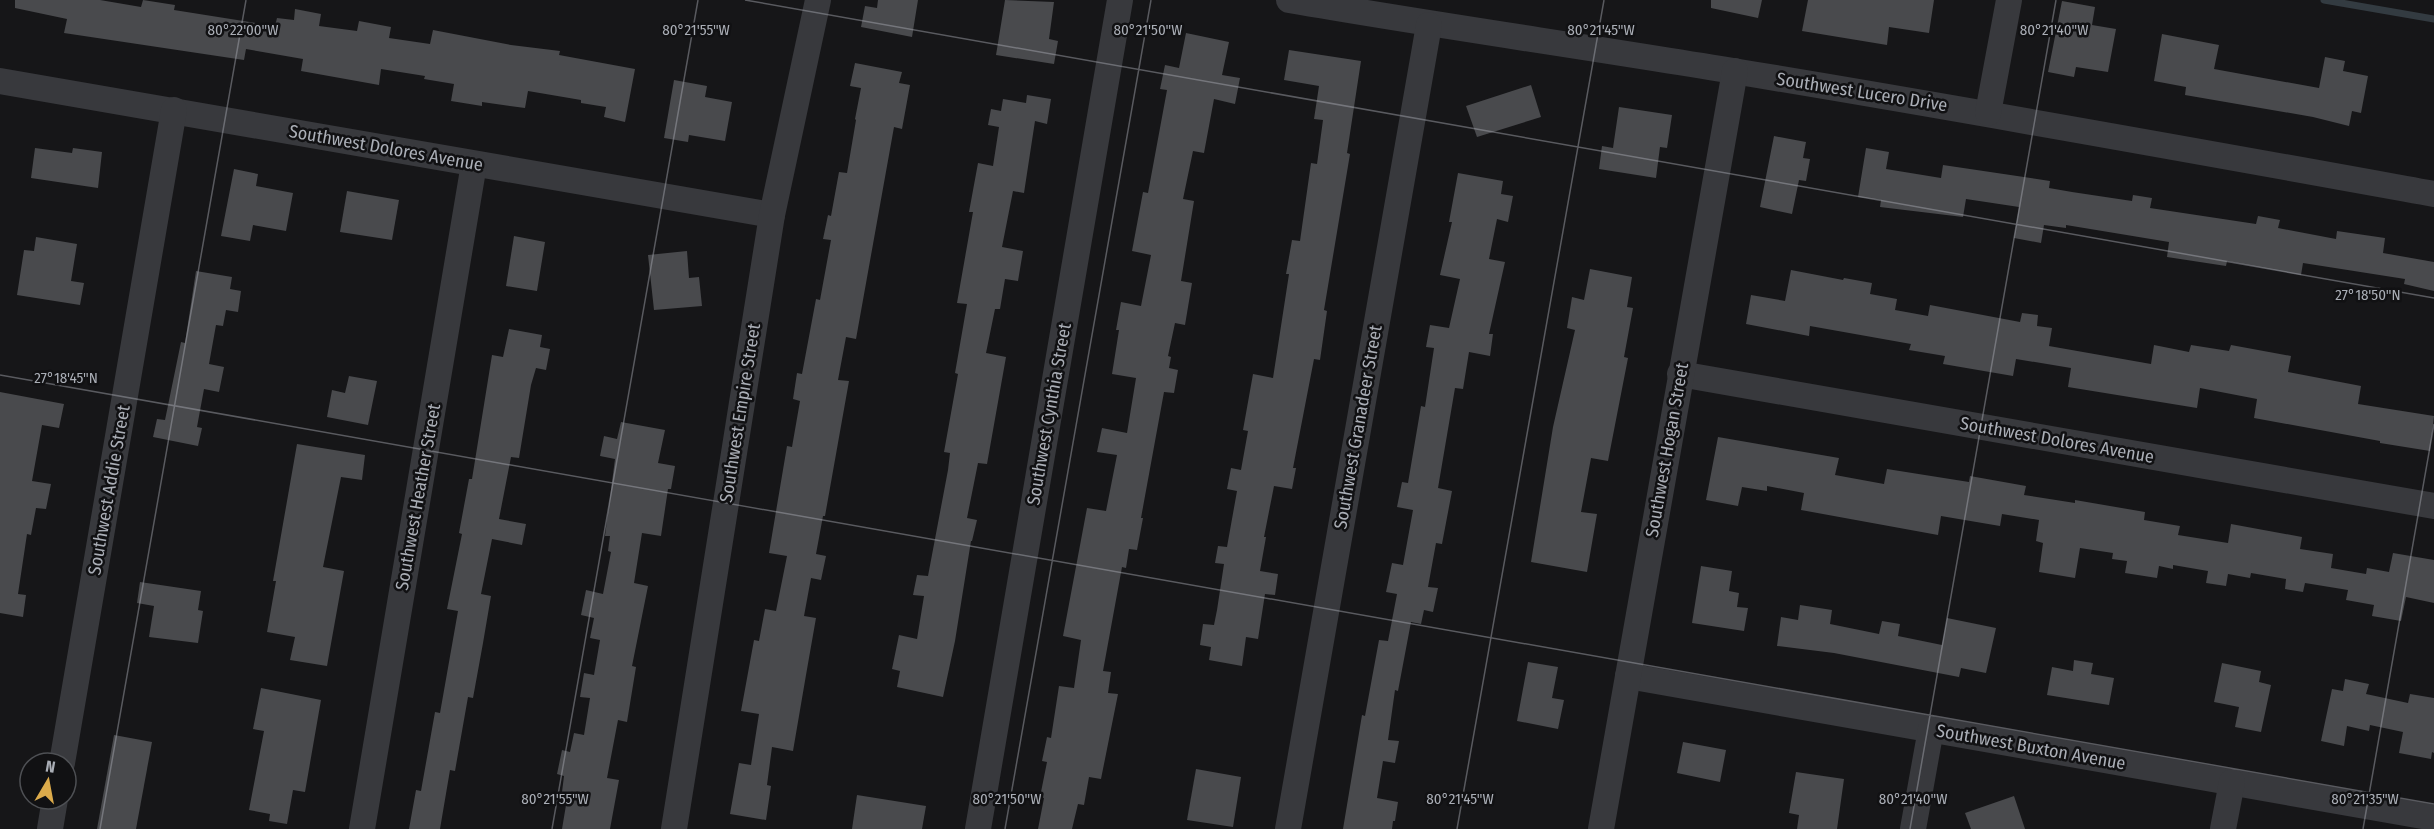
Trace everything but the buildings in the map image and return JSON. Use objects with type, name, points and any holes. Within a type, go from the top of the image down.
[{"type":"street","name":"Southwest Empire Street","points":[[674,829],[772,215],[818,0]]},
{"type":"street","name":"Southwest Cynthia Street","points":[[978,829],[1120,0]]},
{"type":"street","name":"Southwest Lucero Drive","points":[[1289,0],[1428,25],[1735,71],[1988,113],[2434,194]]},
{"type":"street","points":[[1988,113],[2009,0]]},
{"type":"street","name":"Southwest Granadeer Street","points":[[1288,829],[1428,25]]},
{"type":"street","name":"Southwest Hogan Street","points":[[1600,829],[1735,71]]},
{"type":"street","name":"Southwest Dolores Avenue","points":[[0,81],[772,215]]},
{"type":"street","name":"Southwest Addie Street","points":[[64,751],[174,110]]},
{"type":"street","name":"Southwest Heather Street","points":[[362,829],[474,164]]},
{"type":"street","name":"Southwest Dolores Avenue","points":[[1680,374],[2434,506]]},
{"type":"street","name":"Southwest Buxton Avenue","points":[[1628,676],[2434,818]]},
{"type":"street","points":[[1913,829],[1931,729]]},
{"type":"street","points":[[2223,829],[2232,782]]},
{"type":"street","points":[[50,829],[53,811]]},
{"type":"waterway","points":[[2324,0],[2434,19]]}]
